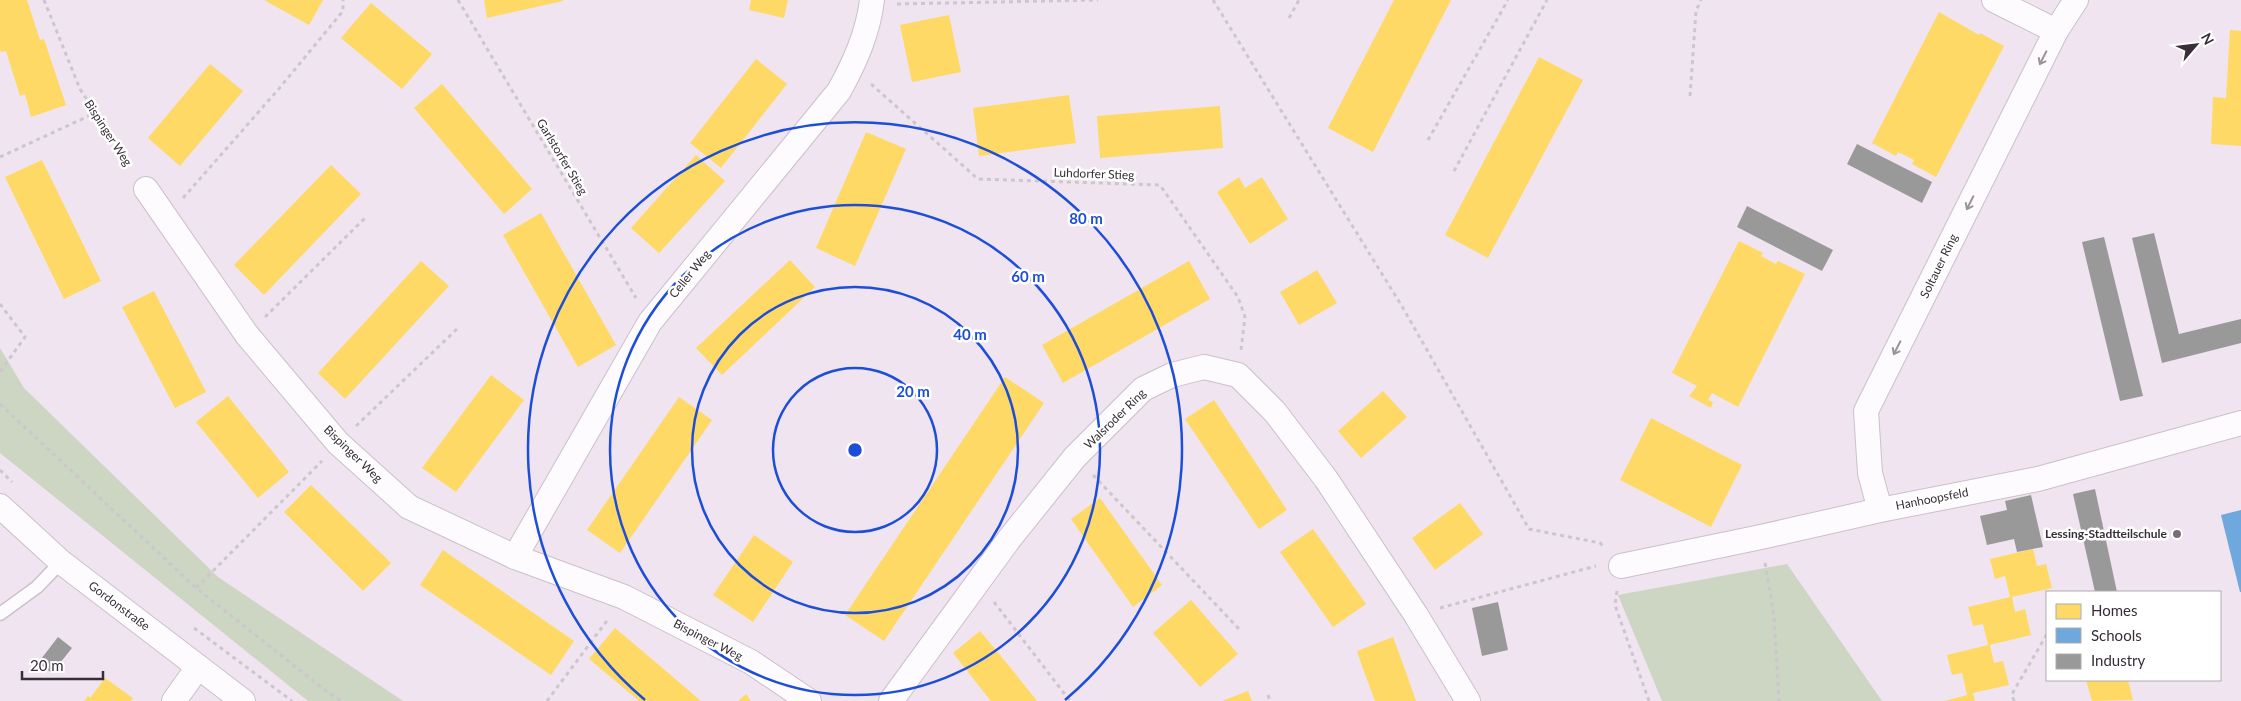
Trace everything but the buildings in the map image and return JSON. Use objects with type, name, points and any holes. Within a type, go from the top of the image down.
[{"type":"street","points":[[1994,0],[2056,31]]},
{"type":"street","name":"Soltauer Ring","points":[[1880,510],[1870,473],[1866,411],[2056,31],[2076,0]]},
{"type":"street","name":"Celler Weg","points":[[515,557],[650,322],[839,91],[852,68],[865,36],[872,2]]},
{"type":"street","name":"Bispinger Weg","points":[[146,189],[247,335],[338,444],[409,507],[515,557],[624,597],[751,662],[809,701]]},
{"type":"street","name":"Walsroder Ring","points":[[891,701],[1010,538],[1075,457],[1143,389],[1172,375],[1204,367],[1238,375]]},
{"type":"street","points":[[1238,375],[1275,412],[1326,480],[1416,615],[1468,701]]},
{"type":"street","name":"Hanhoopsfeld","points":[[1621,566],[1761,538],[1880,510],[2038,479],[2241,423]]},
{"type":"street","name":"Gordonstraße","points":[[0,506],[61,562],[243,701]]},
{"type":"street","points":[[174,701],[198,667]]},
{"type":"lane","points":[[0,614],[37,587],[61,562]]},
{"type":"path","name":"Bispinger Weg","points":[[44,0],[80,89],[146,189]]},
{"type":"path","points":[[166,218],[277,91],[343,11],[343,0]]},
{"type":"path","name":"Garlstorfer Stieg","points":[[458,0],[650,322]]},
{"type":"path","points":[[872,2],[1098,0]]},
{"type":"path","points":[[1213,0],[1403,308],[1529,529],[1600,543],[1621,566],[1616,604],[1649,701]]},
{"type":"path","points":[[1289,18],[1299,0]]},
{"type":"path","points":[[1428,140],[1508,0]]},
{"type":"path","points":[[1454,171],[1547,0]]},
{"type":"path","points":[[1690,96],[1696,11],[1701,0]]},
{"type":"path","name":"Luhdorfer Stieg","points":[[852,68],[978,178],[1160,184],[1238,297],[1245,317],[1238,375]]},
{"type":"path","points":[[0,157],[95,113]]},
{"type":"path","points":[[247,335],[366,217]]},
{"type":"path","points":[[0,304],[25,337],[0,372]]},
{"type":"path","points":[[196,588],[338,444],[458,328]]},
{"type":"path","points":[[0,404],[196,588],[324,690],[341,701]]},
{"type":"path","points":[[1075,457],[1240,629]]},
{"type":"path","points":[[0,470],[14,483]]},
{"type":"path","points":[[1761,538],[1774,616],[1779,701]]},
{"type":"path","points":[[1416,615],[1597,565],[1621,566]]},
{"type":"path","points":[[978,581],[1070,701]]},
{"type":"path","points":[[547,701],[624,597]]},
{"type":"path","points":[[191,626],[292,701]]},
{"type":"path","points":[[2014,701],[2012,694],[2046,636]]},
{"type":"path","points":[[1268,695],[1270,701]]},
{"type":"green space","points":[[0,348],[24,388],[218,577],[403,701],[308,701],[0,453]]},
{"type":"green space","points":[[1787,564],[1882,701],[1662,701],[1618,595]]},
{"type":"place","name":"Lessing-Stadtteilschule","points":[[2177,534]]}]
